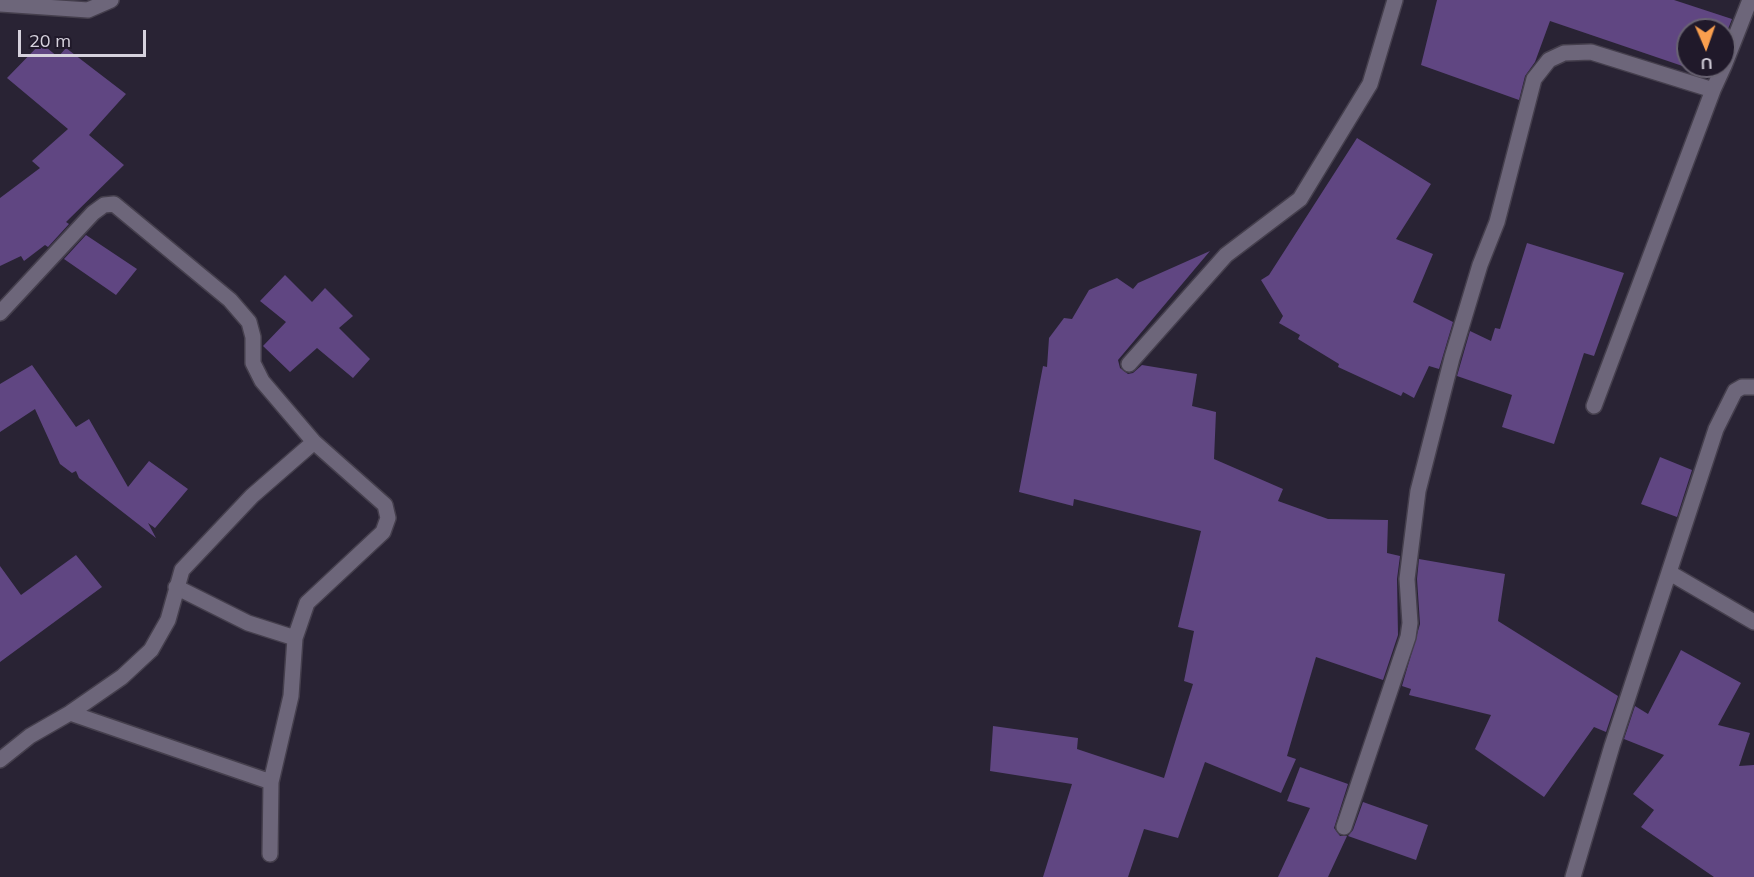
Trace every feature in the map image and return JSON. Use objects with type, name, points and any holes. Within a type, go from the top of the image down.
[{"type":"street","points":[[0,4],[88,10],[111,0]]},
{"type":"street","points":[[1130,364],[1226,255],[1300,199],[1370,84],[1395,0]]},
{"type":"street","points":[[1736,36],[1750,0]]},
{"type":"street","points":[[1344,827],[1372,735],[1408,637],[1410,622],[1407,579],[1418,491],[1452,358],[1480,265],[1497,222],[1534,79],[1550,60],[1564,53],[1591,52],[1713,90]]},
{"type":"street","points":[[1594,406],[1718,78]]},
{"type":"street","points":[[0,313],[93,213],[104,206],[114,204],[222,293],[249,322],[253,337],[253,363],[262,381],[314,442],[385,505],[388,518],[383,532],[307,603],[295,638],[291,696],[271,782],[270,854]]},
{"type":"street","points":[[1573,877],[1612,746],[1716,429],[1735,391],[1742,387],[1754,387]]},
{"type":"street","points":[[0,760],[30,736],[70,713],[122,677],[151,650],[168,620],[182,570],[252,496],[314,442]]},
{"type":"street","points":[[1670,573],[1754,622]]},
{"type":"street","points":[[176,587],[248,623],[295,638]]},
{"type":"street","points":[[70,713],[271,782]]},
{"type":"building","points":[[1437,0],[1674,0],[1729,18],[1676,18],[1676,64],[1550,21],[1535,62],[1525,76],[1519,100],[1421,65]]},
{"type":"building","points":[[41,43],[58,57],[66,48],[126,94],[89,135],[124,165],[66,222],[69,224],[48,247],[45,245],[24,261],[21,256],[0,266],[0,198],[40,168],[32,161],[68,129],[7,78]]},
{"type":"building","points":[[1357,138],[1431,184],[1396,239],[1433,254],[1413,302],[1453,322],[1439,369],[1429,366],[1414,398],[1403,392],[1401,396],[1338,367],[1339,364],[1298,339],[1300,335],[1279,323],[1283,316],[1261,280],[1269,275]]},
{"type":"building","points":[[86,235],[137,269],[116,295],[64,259]]},
{"type":"building","points":[[1527,243],[1624,273],[1594,356],[1584,353],[1554,444],[1502,427],[1512,395],[1457,376],[1470,331],[1491,341],[1495,328],[1500,329]]},
{"type":"building","points":[[1210,251],[1118,360],[1120,368],[1128,374],[1133,373],[1142,365],[1197,374],[1192,406],[1216,412],[1214,459],[1283,489],[1278,501],[1328,519],[1388,520],[1387,553],[1400,556],[1397,579],[1398,635],[1383,680],[1316,657],[1287,756],[1296,759],[1281,793],[1205,762],[1178,838],[1144,829],[1128,877],[1043,877],[1072,784],[990,771],[993,726],[1078,738],[1077,749],[1164,778],[1193,684],[1184,681],[1194,631],[1178,627],[1201,531],[1074,499],[1073,506],[1019,492],[1043,366],[1047,367],[1049,338],[1064,318],[1072,319],[1089,290],[1117,278],[1133,289],[1138,283]]},
{"type":"building","points":[[285,275],[312,302],[325,288],[353,316],[339,328],[370,359],[353,378],[317,348],[290,372],[263,346],[286,322],[260,301]]},
{"type":"building","points":[[32,365],[76,427],[89,419],[128,487],[149,461],[188,489],[155,528],[148,523],[156,538],[79,478],[76,471],[72,473],[60,464],[35,409],[0,432],[0,384]]},
{"type":"building","points":[[1660,457],[1692,470],[1677,517],[1641,504]]},
{"type":"building","points":[[76,555],[102,587],[0,662],[0,566],[21,595]]},
{"type":"building","points":[[1419,559],[1505,574],[1498,621],[1618,696],[1606,732],[1594,727],[1544,797],[1475,749],[1491,715],[1409,695],[1411,689],[1402,686],[1420,624],[1417,579]]},
{"type":"building","points":[[1681,650],[1741,683],[1718,725],[1750,733],[1739,766],[1754,765],[1754,877],[1714,877],[1641,827],[1654,810],[1633,794],[1664,755],[1624,739],[1635,706],[1648,714]]},
{"type":"building","points":[[1300,767],[1348,784],[1334,828],[1340,836],[1347,836],[1328,877],[1278,877],[1310,808],[1287,801]]},
{"type":"building","points":[[1363,802],[1428,825],[1416,860],[1348,836],[1353,830]]}]
